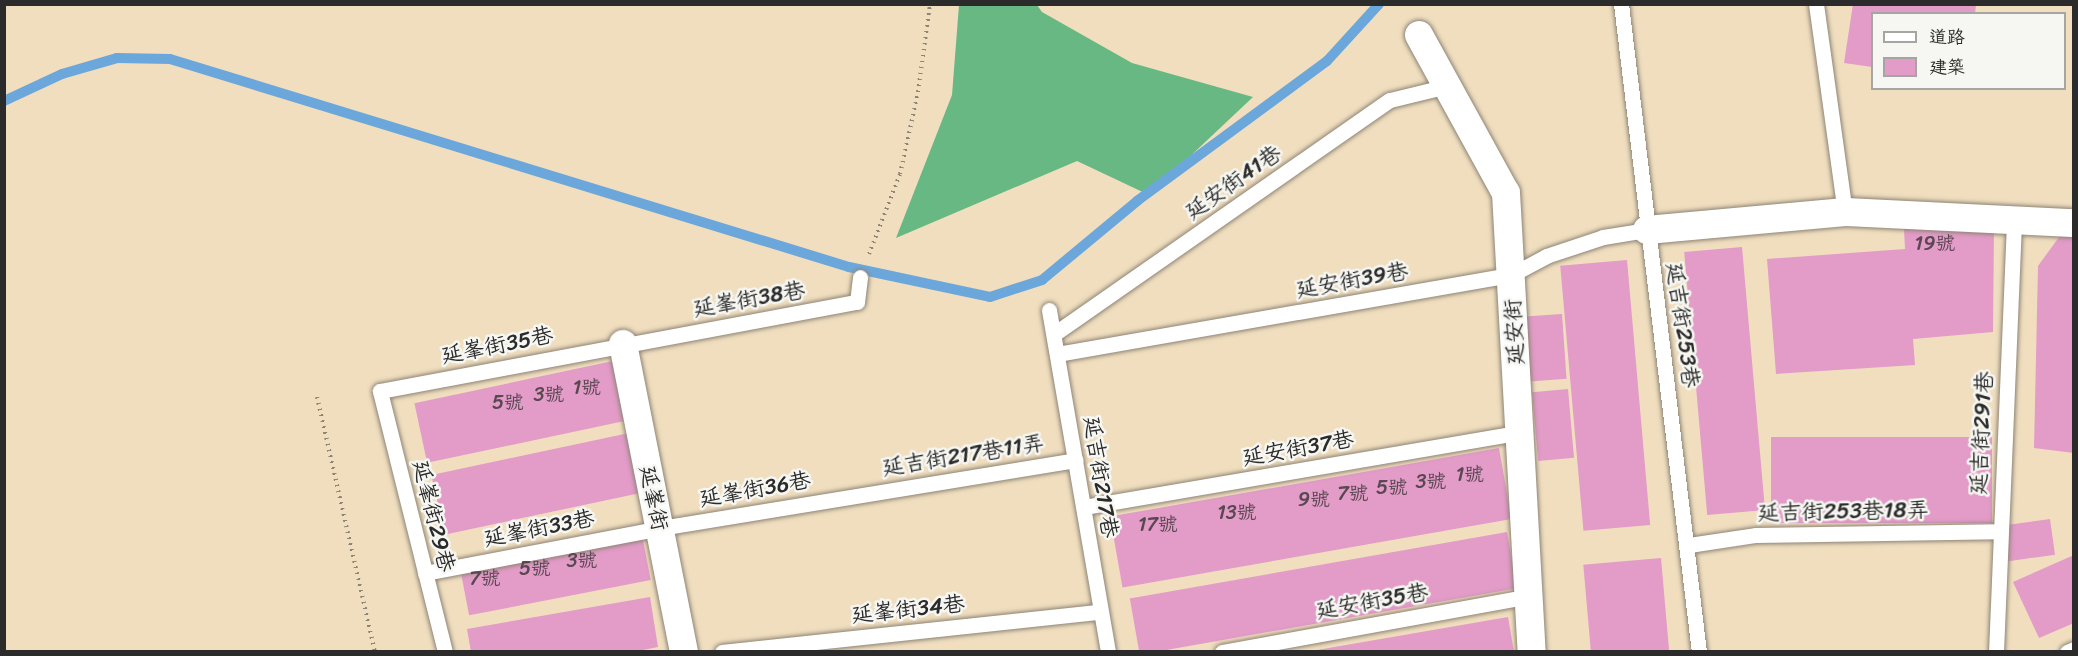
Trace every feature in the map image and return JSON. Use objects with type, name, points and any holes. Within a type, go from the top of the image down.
[{"type":"street","name":"延安街","points":[[1419,35],[1506,193],[1532,651]]},
{"type":"street","points":[[1647,230],[1845,212],[2014,217],[2073,223]]},
{"type":"street","name":"延峯街","points":[[623,344],[684,651]]},
{"type":"lane","name":"延吉街253巷","points":[[1621,4],[1647,230],[1689,545],[1699,651]]},
{"type":"lane","points":[[1816,4],[1845,212]]},
{"type":"lane","name":"延安街41巷","points":[[1054,334],[1390,100],[1447,86]]},
{"type":"lane","name":"延吉街291巷","points":[[1996,651],[1998,531],[2014,217]]},
{"type":"lane","name":"延安街39巷","points":[[1057,354],[1511,275],[1546,256],[1603,237],[1647,230]]},
{"type":"lane","name":"延峯街38巷","points":[[623,344],[857,302],[860,277]]},
{"type":"lane","name":"延吉街217巷","points":[[1049,310],[1084,507],[1099,612],[1108,651]]},
{"type":"lane","name":"延峯街35巷","points":[[380,391],[623,344]]},
{"type":"lane","name":"延峯街29巷","points":[[380,391],[445,651]]},
{"type":"lane","name":"延安街37巷","points":[[1084,507],[1520,433]]},
{"type":"lane","name":"延吉街217巷11弄","points":[[857,495],[1076,459]]},
{"type":"lane","name":"延峯街36巷","points":[[661,528],[857,495]]},
{"type":"lane","name":"延峯街33巷","points":[[425,573],[661,528]]},
{"type":"lane","name":"延吉街253巷18弄","points":[[1689,545],[1756,535],[1998,531]]},
{"type":"lane","name":"延安街35巷","points":[[1222,651],[1529,596]]},
{"type":"lane","name":"延峯街34巷","points":[[723,651],[1099,612]]},
{"type":"lane","points":[[2067,651],[2073,649]]},
{"type":"path","points":[[860,277],[900,174],[918,92],[930,4]]},
{"type":"path","points":[[317,397],[375,651]]},
{"type":"green space","points":[[959,5],[1037,5],[1042,12],[1132,63],[1253,97],[1149,195],[1077,161],[896,238],[952,95]]},
{"type":"building","points":[[1853,4],[1976,4],[1975,12],[1871,12],[1871,67],[1844,63]]},
{"type":"building","points":[[1994,228],[1993,332],[1913,339],[1915,365],[1776,374],[1767,259],[1905,249],[1904,229]]},
{"type":"building","points":[[2062,233],[2074,234],[2074,453],[2034,448],[2038,266]]},
{"type":"building","points":[[1742,247],[1765,510],[1707,515],[1684,252]]},
{"type":"building","points":[[1627,260],[1650,525],[1583,531],[1560,266]]},
{"type":"building","points":[[1562,314],[1567,379],[1530,381],[1525,317]]},
{"type":"building","points":[[613,361],[626,421],[427,463],[414,403]]},
{"type":"building","points":[[1568,389],[1574,458],[1538,461],[1532,392]]},
{"type":"building","points":[[629,433],[642,493],[444,535],[431,475]]},
{"type":"building","points":[[1771,437],[1992,437],[1992,523],[1771,523]]},
{"type":"building","points":[[1499,448],[1512,519],[1123,587],[1110,517]]},
{"type":"building","points":[[2050,519],[2055,555],[2008,561],[2003,526]]},
{"type":"building","points":[[641,530],[651,580],[469,615],[459,565]]},
{"type":"building","points":[[1507,532],[1517,588],[1155,652],[1139,652],[1130,599]]},
{"type":"building","points":[[2074,555],[2074,623],[2039,638],[2013,582]]},
{"type":"building","points":[[1661,558],[1669,652],[1591,652],[1583,565]]},
{"type":"building","points":[[650,597],[658,647],[633,652],[471,652],[467,629]]},
{"type":"building","points":[[1508,617],[1514,652],[1317,652],[1317,650]]},
{"type":"waterway","points":[[4,101],[62,74],[117,58],[170,59],[849,267],[990,297],[1042,280],[1137,201],[1327,61],[1379,4]]}]
